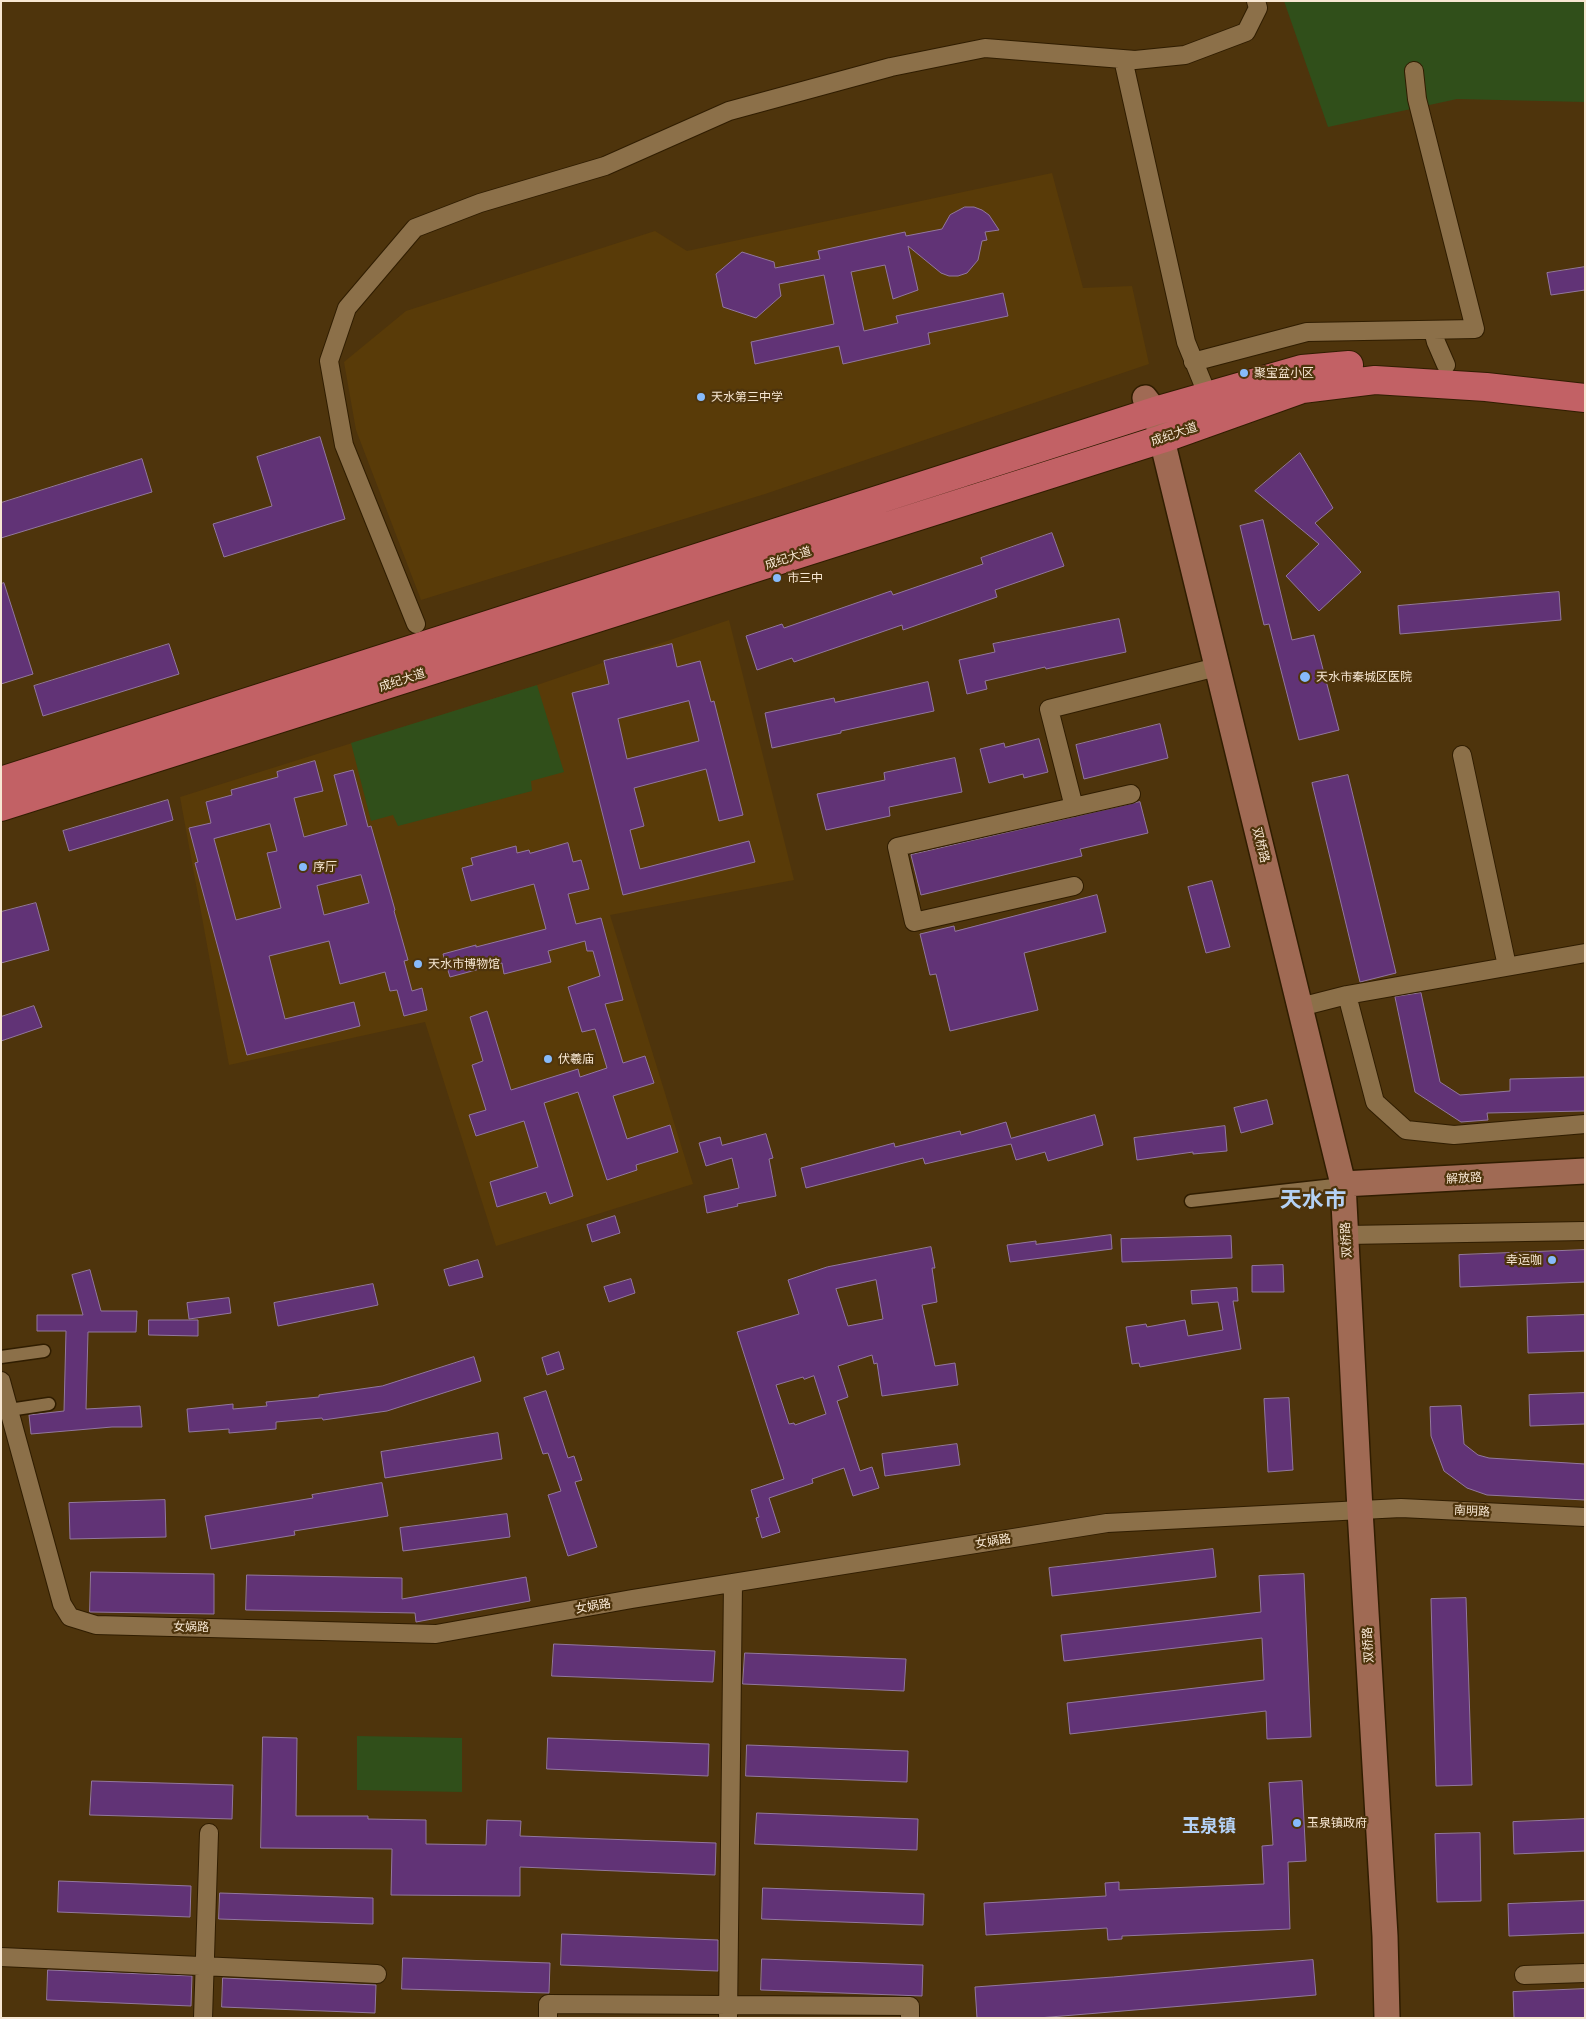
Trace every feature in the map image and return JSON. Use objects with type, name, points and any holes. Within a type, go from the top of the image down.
[{"type":"highway","name":"成纪大道","points":[[1,781],[1150,405],[1208,396],[1302,369],[1389,362],[1446,365],[1585,378]]},
{"type":"highway","name":"成纪大道","points":[[1,807],[1162,439],[1302,389],[1375,380],[1486,387],[1585,398]]},
{"type":"main road","name":"双桥路","points":[[1150,405],[1162,439],[1343,1184],[1388,2018]]},
{"type":"main road","name":"解放路","points":[[1343,1184],[1585,1171]]},
{"type":"street","points":[[416,624],[344,445],[330,361],[347,308],[415,228],[480,203],[605,166],[729,111],[891,67],[985,48],[1135,60],[1185,55],[1246,32],[1258,8],[1256,1]]},
{"type":"street","points":[[1123,59],[1186,342],[1208,396]]},
{"type":"street","points":[[1193,362],[1306,332],[1475,329],[1417,99],[1414,71]]},
{"type":"street","points":[[1433,330],[1446,365]]},
{"type":"street","points":[[1074,807],[1049,709],[1217,667]]},
{"type":"street","points":[[1462,755],[1507,966]]},
{"type":"street","points":[[1074,886],[914,922],[897,847],[1131,794]]},
{"type":"street","points":[[1300,1007],[1347,995],[1585,953]]},
{"type":"street","points":[[1347,995],[1375,1102],[1406,1130],[1454,1135],[1585,1124]]},
{"type":"street","points":[[1191,1201],[1343,1184]]},
{"type":"street","points":[[1346,1235],[1585,1231]]},
{"type":"street","points":[[1,1357],[44,1351]]},
{"type":"street","name":"女娲路","points":[[1,1382],[62,1604],[70,1617],[96,1625],[436,1634],[733,1583],[1108,1523],[1360,1510]]},
{"type":"street","points":[[10,1410],[49,1404]]},
{"type":"street","name":"南明路","points":[[1360,1510],[1401,1508],[1585,1517]]},
{"type":"street","points":[[728,2011],[733,1583]]},
{"type":"street","points":[[203,2018],[209,1834]]},
{"type":"street","points":[[1,1957],[377,1974]]},
{"type":"street","points":[[1524,1975],[1585,1973]]},
{"type":"street","points":[[548,2018],[548,2004],[728,2011],[910,2006],[910,2018]]},
{"type":"shaded area","name":"天水第三中学","points":[[1052,173],[1083,288],[1132,286],[1149,364],[765,494],[421,600],[356,430],[344,362],[406,311],[655,231],[687,251]]},
{"type":"shaded area","name":"天水市博物馆","points":[[729,620],[794,880],[610,915],[693,1184],[496,1246],[425,1022],[229,1065],[180,797],[537,685]]},
{"type":"green space","points":[[1284,1],[1585,1],[1585,102],[1457,99],[1328,127]]},
{"type":"green space","points":[[537,685],[564,772],[531,781],[532,791],[398,826],[393,815],[371,821],[351,743]]},
{"type":"green space","points":[[357,1736],[462,1738],[462,1792],[357,1790]]},
{"type":"building","points":[[965,207],[974,207],[982,210],[989,215],[999,230],[985,232],[987,240],[982,241],[978,260],[967,273],[949,276],[941,273],[908,246],[918,290],[893,299],[885,265],[851,272],[864,331],[898,323],[896,316],[1003,293],[1008,316],[928,333],[930,344],[843,364],[839,346],[755,364],[751,342],[834,324],[824,275],[779,284],[781,296],[756,318],[723,307],[716,274],[742,252],[774,262],[775,268],[820,259],[818,251],[905,232],[906,236],[942,229],[950,215]]},
{"type":"building","points":[[1585,267],[1585,290],[1551,295],[1547,273]]},
{"type":"building","points":[[320,437],[345,519],[224,557],[213,524],[272,506],[257,457]]},
{"type":"building","points":[[1300,453],[1333,508],[1315,523],[1361,572],[1319,611],[1286,576],[1319,544],[1255,491]]},
{"type":"building","points":[[142,459],[152,492],[1,538],[1,503]]},
{"type":"building","points":[[1263,520],[1292,640],[1314,635],[1339,730],[1299,740],[1269,624],[1264,625],[1240,526]]},
{"type":"building","points":[[1052,533],[1064,566],[995,590],[997,597],[903,630],[902,625],[794,662],[792,658],[757,670],[746,636],[782,624],[784,628],[891,591],[893,595],[983,564],[981,558]]},
{"type":"building","points":[[4,583],[33,674],[1,684],[1,584]]},
{"type":"building","points":[[1559,592],[1561,620],[1400,634],[1398,606]]},
{"type":"building","points":[[1119,619],[1126,652],[1046,669],[1045,667],[985,681],[987,689],[967,694],[959,660],[995,652],[993,644]]},
{"type":"building","points":[[169,644],[179,674],[43,716],[34,686]]},
{"type":"building","points":[[672,644],[677,667],[700,661],[711,702],[714,701],[743,815],[719,821],[706,769],[634,788],[644,826],[630,830],[640,869],[749,841],[755,862],[623,895],[572,693],[609,684],[604,661]],"holes":[[[689,701],[699,741],[627,759],[618,719]]]},
{"type":"building","points":[[928,682],[934,711],[772,748],[765,713],[834,698],[835,702]]},
{"type":"building","points":[[1160,724],[1168,758],[1084,779],[1076,745]]},
{"type":"building","points":[[1039,739],[1048,772],[1024,778],[1023,774],[989,783],[980,749],[1004,743],[1005,747]]},
{"type":"building","points":[[955,758],[962,792],[889,807],[890,816],[826,830],[817,794],[885,780],[884,773]]},
{"type":"building","points":[[315,761],[323,791],[294,798],[304,837],[347,825],[334,775],[353,770],[368,827],[371,826],[395,910],[408,960],[404,961],[412,991],[422,988],[427,1010],[404,1016],[397,990],[390,991],[385,972],[340,984],[329,941],[269,956],[285,1019],[354,1002],[360,1026],[247,1055],[195,863],[198,862],[189,828],[211,823],[206,802],[232,795],[231,790],[278,777],[277,772]],"holes":[[[270,824],[277,851],[267,853],[281,908],[236,920],[214,839]],[[361,875],[369,903],[324,915],[317,886]]]},
{"type":"building","points":[[1348,775],[1396,973],[1360,982],[1312,783]]},
{"type":"building","points":[[168,800],[173,820],[69,851],[63,831]]},
{"type":"building","points":[[1140,802],[1148,833],[1080,849],[1082,856],[921,895],[911,855]]},
{"type":"building","points":[[568,843],[573,862],[581,860],[589,889],[568,894],[576,924],[601,918],[623,1000],[605,1004],[623,1063],[645,1056],[654,1083],[613,1096],[627,1139],[670,1125],[678,1152],[636,1165],[637,1170],[607,1180],[578,1092],[544,1103],[573,1196],[550,1204],[546,1192],[497,1207],[490,1182],[538,1167],[524,1121],[476,1136],[469,1115],[486,1110],[472,1065],[483,1061],[470,1017],[487,1011],[511,1090],[578,1069],[580,1077],[607,1068],[595,1029],[582,1032],[568,987],[600,976],[593,951],[587,951],[585,941],[548,951],[551,962],[504,974],[502,963],[450,977],[443,954],[546,929],[534,884],[471,901],[462,868],[473,865],[471,858],[516,846],[517,853],[529,850],[530,853]]},
{"type":"building","points":[[1212,881],[1230,947],[1206,953],[1188,887]]},
{"type":"building","points":[[1097,895],[1106,932],[1024,953],[1038,1010],[950,1031],[936,974],[930,975],[920,934],[954,926],[955,931]]},
{"type":"building","points":[[36,903],[49,950],[1,963],[1,912]]},
{"type":"building","points":[[1421,993],[1440,1082],[1460,1095],[1510,1091],[1510,1079],[1585,1077],[1585,1111],[1487,1113],[1488,1120],[1461,1122],[1415,1092],[1395,997]]},
{"type":"building","points":[[34,1006],[42,1027],[1,1041],[1,1017]]},
{"type":"building","points":[[1267,1100],[1273,1124],[1241,1133],[1234,1108]]},
{"type":"building","points":[[1095,1115],[1103,1145],[1048,1161],[1045,1152],[1016,1160],[1011,1144],[925,1164],[923,1158],[806,1188],[801,1168],[894,1143],[895,1147],[960,1131],[961,1135],[1006,1122],[1011,1138]]},
{"type":"building","points":[[1225,1126],[1227,1151],[1193,1154],[1193,1152],[1137,1160],[1134,1138]]},
{"type":"building","points":[[766,1134],[773,1158],[769,1159],[776,1196],[737,1204],[738,1206],[707,1213],[704,1196],[739,1188],[732,1158],[706,1166],[699,1143],[720,1137],[722,1145]]},
{"type":"building","points":[[615,1216],[620,1233],[592,1242],[587,1225]]},
{"type":"building","points":[[1111,1235],[1112,1249],[1010,1262],[1007,1245],[1036,1241],[1036,1244]]},
{"type":"building","points":[[1231,1236],[1232,1258],[1122,1262],[1121,1239]]},
{"type":"building","points":[[931,1247],[935,1268],[932,1268],[937,1302],[922,1305],[935,1366],[955,1363],[958,1385],[882,1396],[877,1363],[874,1364],[872,1355],[838,1366],[848,1397],[837,1401],[860,1471],[872,1467],[879,1488],[853,1496],[844,1468],[812,1479],[813,1483],[769,1498],[780,1532],[762,1538],[756,1518],[759,1517],[751,1490],[784,1479],[737,1332],[799,1314],[788,1280],[827,1267]],"holes":[[[876,1280],[883,1319],[848,1326],[836,1289]],[[814,1376],[826,1414],[795,1425],[794,1423],[789,1424],[776,1385],[803,1377],[804,1379]]]},
{"type":"building","points":[[1585,1250],[1585,1282],[1460,1287],[1459,1255]]},
{"type":"building","points":[[478,1260],[483,1277],[449,1286],[444,1270]]},
{"type":"building","points":[[1283,1265],[1284,1292],[1252,1292],[1252,1266]]},
{"type":"building","points":[[90,1270],[101,1311],[137,1311],[136,1332],[88,1332],[86,1409],[140,1406],[142,1427],[112,1427],[31,1434],[29,1415],[64,1411],[66,1331],[37,1331],[37,1315],[83,1315],[72,1275]]},
{"type":"building","points":[[631,1279],[635,1293],[609,1302],[604,1287]]},
{"type":"building","points":[[373,1284],[378,1305],[278,1326],[274,1303]]},
{"type":"building","points":[[1237,1288],[1238,1301],[1233,1301],[1241,1349],[1140,1367],[1139,1363],[1132,1364],[1126,1327],[1146,1324],[1147,1327],[1185,1320],[1188,1336],[1223,1330],[1218,1302],[1192,1304],[1191,1291]]},
{"type":"building","points":[[229,1298],[231,1313],[189,1319],[187,1303]]},
{"type":"building","points":[[1585,1315],[1585,1351],[1528,1353],[1527,1317]]},
{"type":"building","points":[[149,1320],[198,1320],[198,1336],[149,1335]]},
{"type":"building","points":[[559,1352],[564,1369],[547,1375],[542,1358]]},
{"type":"building","points":[[474,1357],[481,1381],[387,1411],[323,1420],[322,1418],[276,1422],[276,1429],[229,1433],[229,1429],[189,1432],[187,1409],[233,1404],[233,1409],[267,1406],[266,1402],[319,1397],[319,1395],[382,1386]]},
{"type":"building","points":[[546,1391],[568,1458],[574,1456],[582,1480],[575,1482],[597,1547],[568,1556],[548,1495],[561,1491],[548,1453],[543,1454],[524,1398]]},
{"type":"building","points":[[1585,1393],[1585,1424],[1530,1426],[1529,1395]]},
{"type":"building","points":[[1289,1398],[1293,1470],[1268,1472],[1264,1399]]},
{"type":"building","points":[[1461,1406],[1464,1444],[1478,1455],[1489,1458],[1585,1464],[1585,1500],[1487,1495],[1467,1488],[1444,1471],[1431,1436],[1430,1407]]},
{"type":"building","points":[[498,1433],[502,1459],[385,1478],[381,1452]]},
{"type":"building","points":[[957,1444],[960,1465],[885,1476],[882,1454]]},
{"type":"building","points":[[382,1483],[388,1516],[294,1531],[295,1535],[211,1549],[205,1516],[313,1498],[312,1495]]},
{"type":"building","points":[[165,1500],[166,1537],[70,1539],[69,1503]]},
{"type":"building","points":[[507,1514],[510,1537],[403,1551],[400,1528]]},
{"type":"building","points":[[1213,1549],[1216,1577],[1052,1596],[1049,1568]]},
{"type":"building","points":[[91,1572],[214,1574],[214,1614],[90,1612]]},
{"type":"building","points":[[1304,1574],[1311,1737],[1267,1739],[1266,1711],[1070,1734],[1067,1703],[1264,1680],[1262,1638],[1064,1661],[1061,1635],[1261,1612],[1259,1576]]},
{"type":"building","points":[[247,1575],[402,1578],[402,1599],[526,1577],[530,1601],[416,1622],[415,1613],[246,1610]]},
{"type":"building","points":[[1466,1598],[1472,1785],[1436,1786],[1431,1599]]},
{"type":"building","points":[[554,1644],[715,1651],[713,1682],[552,1676]]},
{"type":"building","points":[[745,1653],[906,1659],[904,1691],[743,1684]]},
{"type":"building","points":[[263,1737],[297,1738],[296,1816],[368,1816],[368,1819],[426,1820],[426,1844],[486,1845],[487,1820],[521,1821],[520,1836],[716,1843],[715,1875],[520,1867],[520,1896],[391,1895],[392,1849],[261,1848]]},
{"type":"building","points":[[548,1738],[709,1744],[708,1776],[547,1769]]},
{"type":"building","points":[[747,1745],[908,1751],[907,1782],[746,1776]]},
{"type":"building","points":[[92,1781],[233,1785],[232,1819],[90,1815]]},
{"type":"building","points":[[1302,1781],[1306,1861],[1288,1862],[1290,1929],[1122,1936],[1122,1939],[1108,1940],[1107,1928],[986,1935],[984,1903],[1106,1896],[1105,1883],[1119,1882],[1119,1890],[1264,1884],[1262,1846],[1273,1845],[1269,1783]]},
{"type":"building","points":[[757,1813],[918,1819],[917,1850],[755,1844]]},
{"type":"building","points":[[1585,1819],[1585,1851],[1514,1854],[1513,1822]]},
{"type":"building","points":[[1480,1833],[1481,1901],[1437,1902],[1435,1834]]},
{"type":"building","points":[[59,1881],[191,1886],[190,1917],[58,1912]]},
{"type":"building","points":[[763,1888],[924,1894],[923,1925],[762,1919]]},
{"type":"building","points":[[220,1893],[373,1898],[373,1924],[219,1919]]},
{"type":"building","points":[[1585,1901],[1585,1933],[1509,1936],[1508,1904]]},
{"type":"building","points":[[562,1934],[718,1940],[718,1971],[561,1965]]},
{"type":"building","points":[[403,1958],[550,1963],[549,1993],[402,1989]]},
{"type":"building","points":[[762,1959],[923,1965],[922,1996],[761,1990]]},
{"type":"building","points":[[1313,1960],[1316,1995],[1038,2018],[977,2018],[975,1987]]},
{"type":"building","points":[[48,1970],[192,1976],[191,2006],[47,2000]]},
{"type":"building","points":[[223,1978],[376,1985],[375,2013],[222,2007]]},
{"type":"building","points":[[1585,1989],[1585,2018],[1514,2018],[1513,1992]]},
{"type":"place","name":"聚宝盆小区","points":[[1244,373]]},
{"type":"place","name":"天水第三中学","points":[[701,397]]},
{"type":"place","name":"市三中","points":[[777,578]]},
{"type":"place","name":"天水市秦城区医院","points":[[1305,677]]},
{"type":"place","name":"序厅","points":[[303,867]]},
{"type":"place","name":"天水市博物馆","points":[[418,964]]},
{"type":"place","name":"伏羲庙","points":[[548,1059]]},
{"type":"place","name":"幸运咖","points":[[1552,1260]]},
{"type":"place","name":"玉泉镇政府","points":[[1297,1823]]},
{"type":"district","name":"天水市","points":[[1313,1200]]},
{"type":"district","name":"玉泉镇","points":[[1209,1826]]}]
